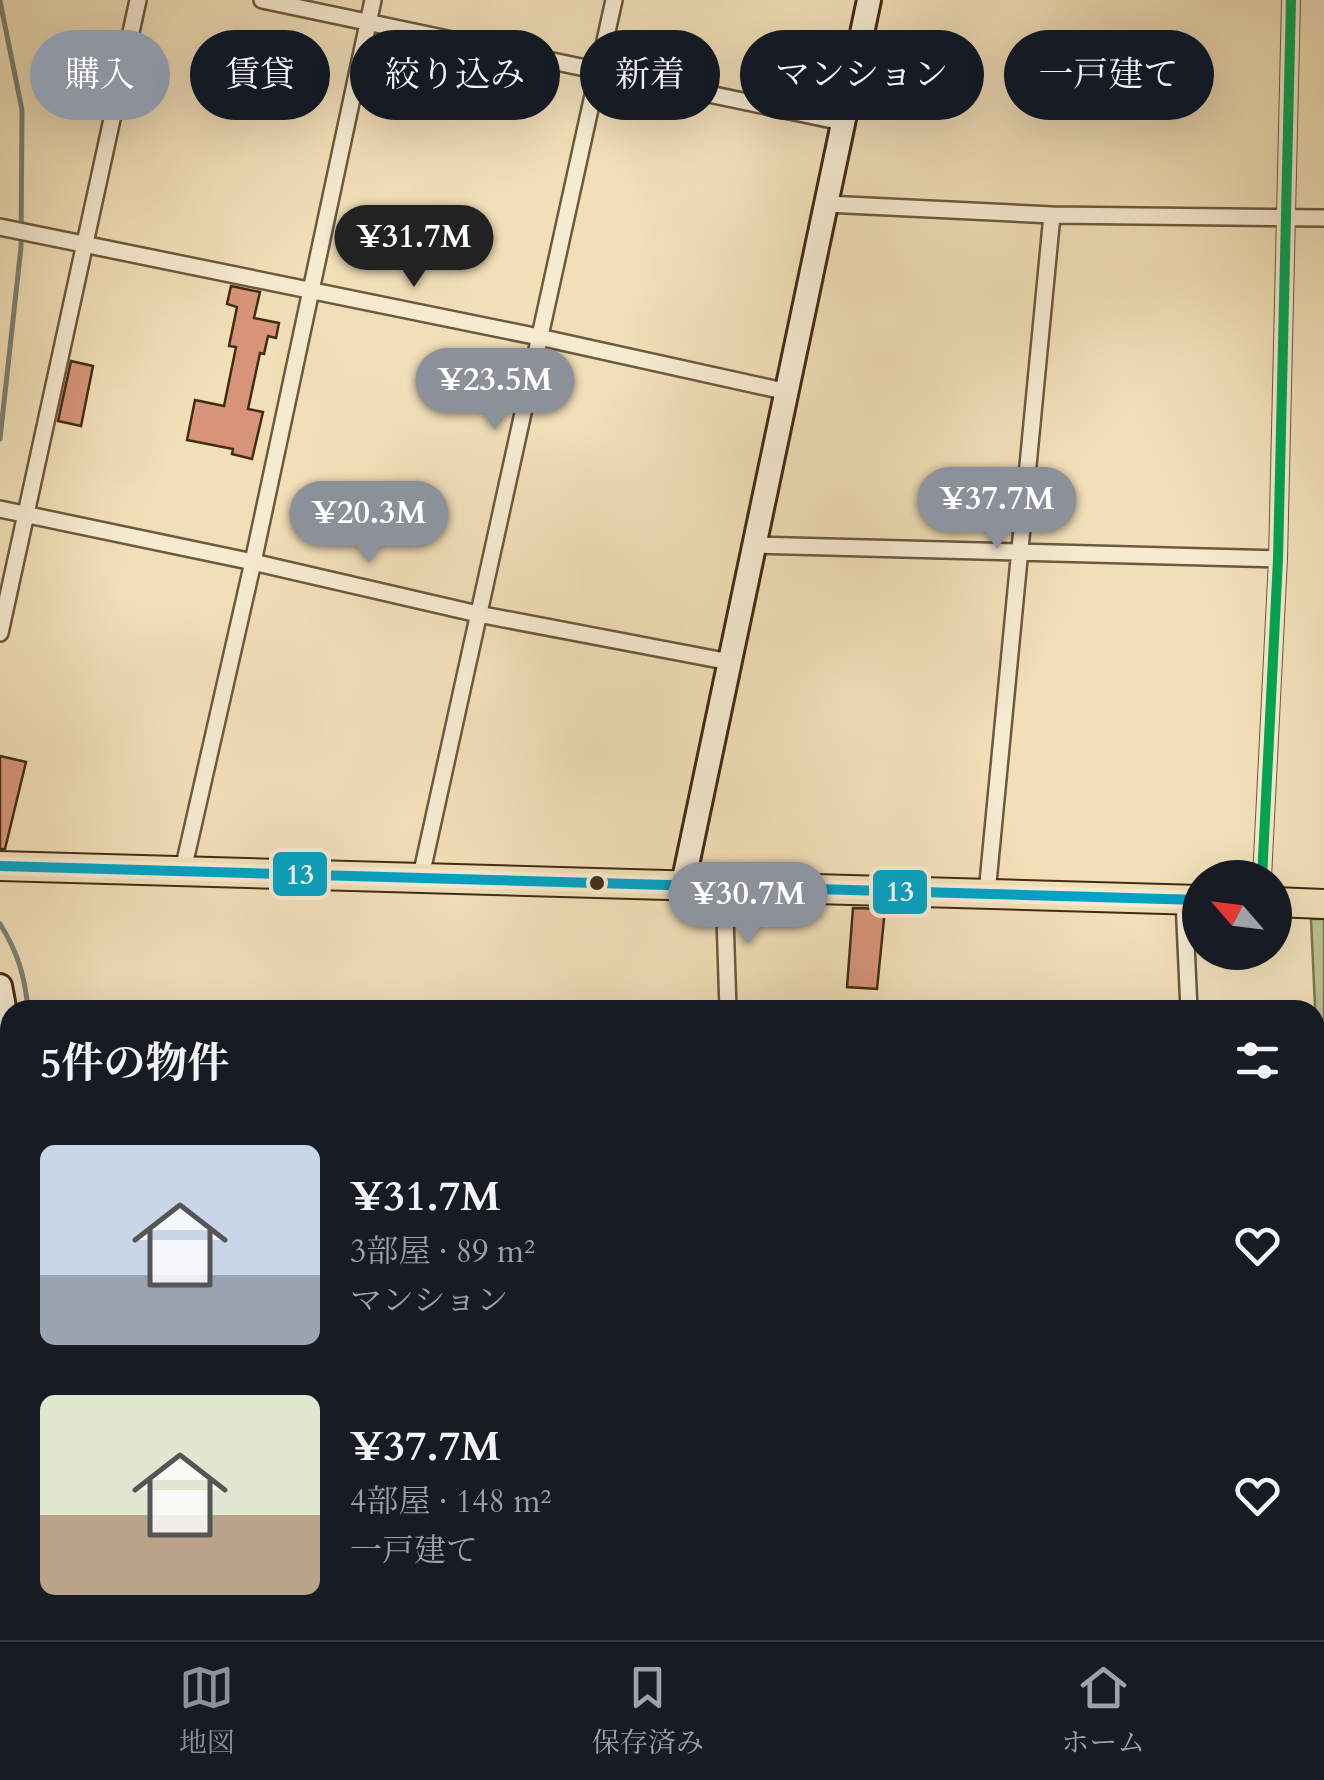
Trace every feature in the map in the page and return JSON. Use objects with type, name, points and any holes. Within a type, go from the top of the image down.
[{"type":"highway","points":[[0,866],[1182,900]]},
{"type":"highway","points":[[1292,903],[1324,904]]},
{"type":"street","points":[[0,633],[138,0]]},
{"type":"street","points":[[262,0],[580,66]]},
{"type":"street","points":[[183,870],[373,0]]},
{"type":"street","points":[[607,30],[614,0]]},
{"type":"street","points":[[683,884],[869,0]]},
{"type":"street","points":[[1263,860],[1278,559],[1292,0]]},
{"type":"street","points":[[720,96],[842,122]]},
{"type":"street","points":[[420,876],[587,120]]},
{"type":"street","points":[[826,204],[1052,215],[1324,218]]},
{"type":"street","points":[[988,894],[1052,215]]},
{"type":"street","points":[[4,228],[788,392]]},
{"type":"street","points":[[0,509],[478,614],[730,662]]},
{"type":"street","points":[[755,545],[1278,559]]},
{"type":"street","points":[[724,885],[728,1000]]},
{"type":"street","points":[[1190,1000],[1191,970]]},
{"type":"green space","points":[[1311,919],[1324,919],[1324,1000],[1315,1000]]},
{"type":"building","points":[[231,286],[260,292],[254,318],[279,323],[276,338],[268,336],[264,354],[260,353],[248,409],[263,412],[252,459],[232,454],[233,449],[187,440],[195,400],[224,406],[236,347],[229,346],[237,307],[227,304]]},
{"type":"building","points":[[71,361],[93,366],[81,426],[58,421]]},
{"type":"building","points":[[0,756],[26,762],[5,849],[0,849]]},
{"type":"building","points":[[853,908],[885,909],[877,989],[847,987]]},
{"type":"waterway","points":[[0,1],[22,110],[21,247],[0,439]]},
{"type":"waterway","points":[[0,924],[20,965],[27,1000]]},
{"type":"transit line","points":[[1263,860],[1278,559],[1291,0]]},
{"type":"transit line","name":"13","points":[[0,866],[1182,899]]}]
